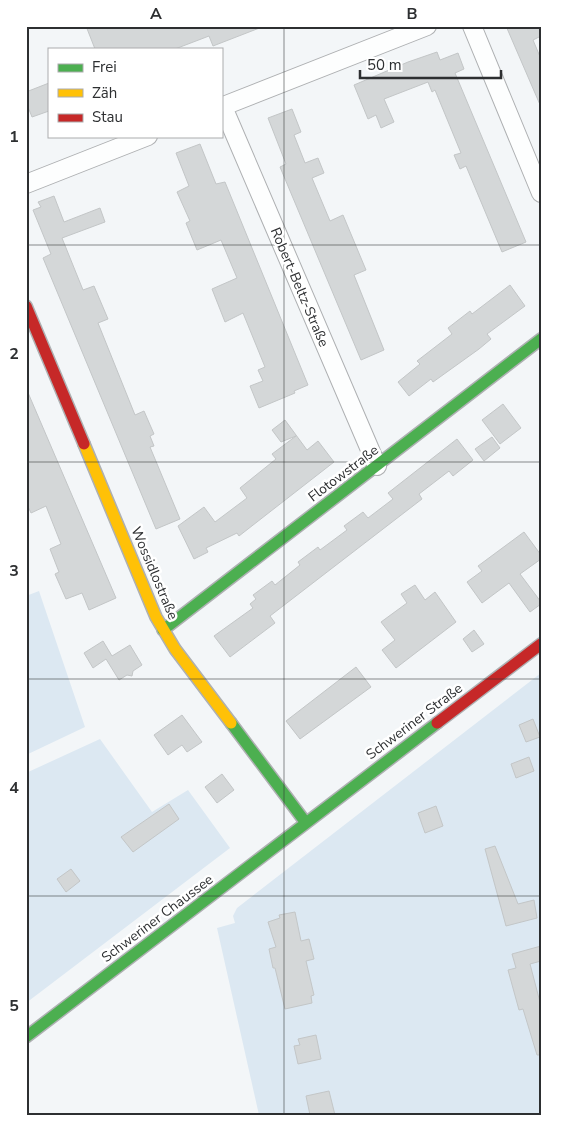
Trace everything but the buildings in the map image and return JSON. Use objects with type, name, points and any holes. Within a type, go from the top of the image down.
[{"type":"street","points":[[222,107],[428,26]]},
{"type":"street","points":[[472,26],[541,193]]},
{"type":"street","name":"Robert-Beltz-Straße","points":[[222,107],[377,466]]},
{"type":"street","points":[[26,184],[143,138]]},
{"type":"street","name":"Wossidlostraße","points":[[26,306],[163,630],[175,649],[306,823]]},
{"type":"street","name":"Flotowstraße","points":[[163,630],[541,339]]},
{"type":"street","name":"Schweriner Straße","points":[[306,823],[541,644]]},
{"type":"street","name":"Schweriner Chaussee","points":[[26,1038],[306,823]]},
{"type":"shaded area","points":[[39,591],[85,727],[26,755],[26,596]]},
{"type":"shaded area","points":[[541,673],[541,1115],[259,1115],[217,928],[235,923],[233,916],[237,908]]},
{"type":"shaded area","points":[[100,739],[152,812],[188,790],[230,848],[26,1003],[26,773]]},
{"type":"traffic: fast","points":[[163,630],[541,339]]},
{"type":"traffic: fast","points":[[231,723],[306,823]]},
{"type":"traffic: fast","points":[[26,1037],[437,723]]},
{"type":"traffic: slow","points":[[84,444],[156,617],[175,649],[231,723]]},
{"type":"traffic: jam","points":[[26,306],[84,444]]},
{"type":"traffic: jam","points":[[437,723],[541,644]]}]
